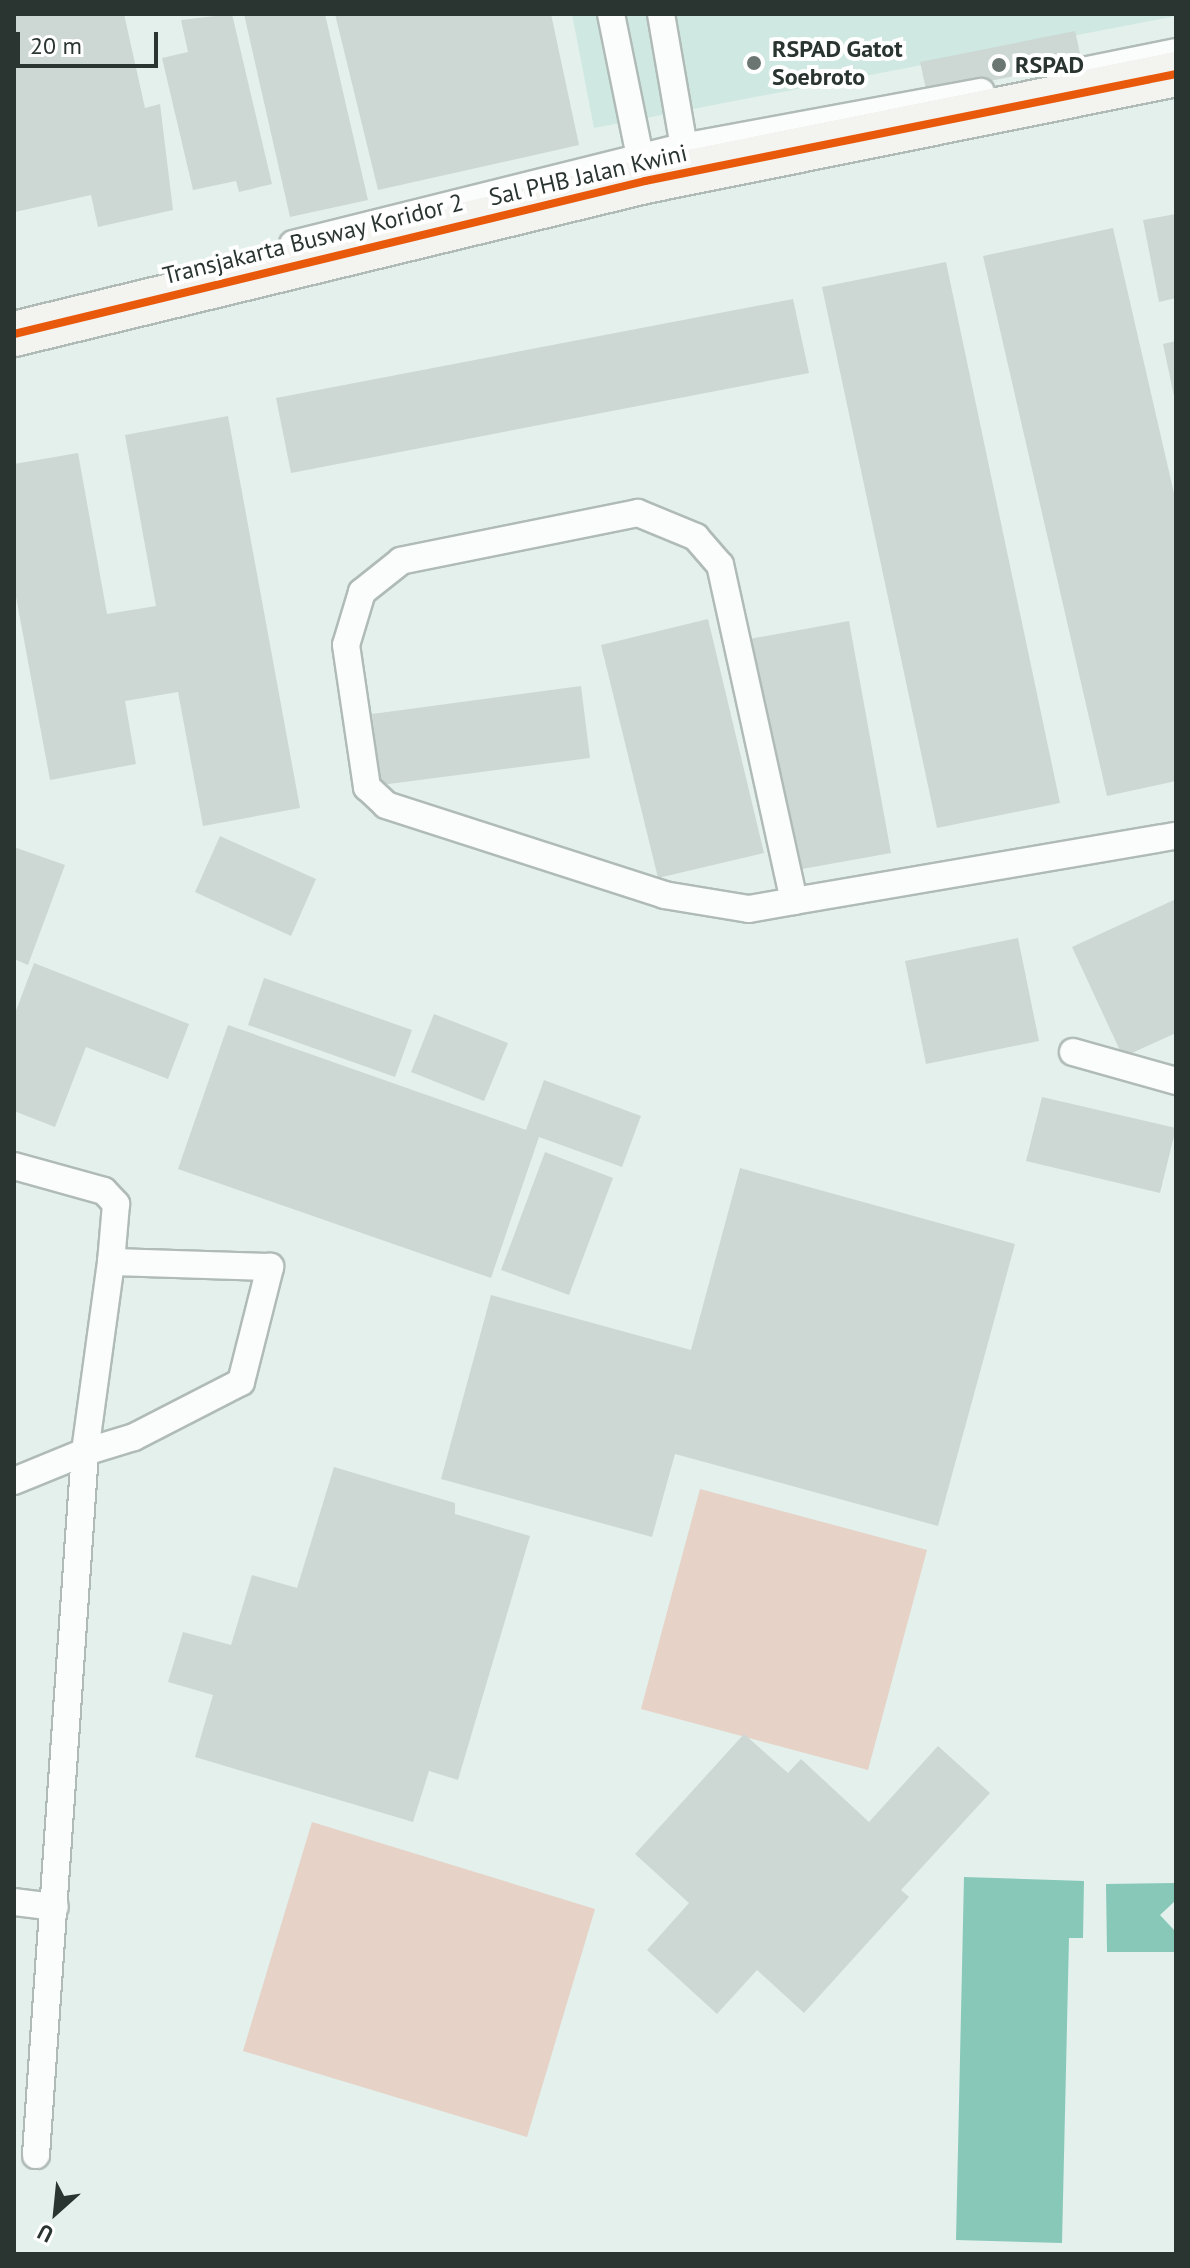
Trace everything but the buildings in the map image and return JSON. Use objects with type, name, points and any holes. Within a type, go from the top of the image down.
[{"type":"street","name":"Sal PHB Jalan Kwini","points":[[14,334],[642,169],[1176,74]]},
{"type":"lane","points":[[611,14],[642,169]]},
{"type":"lane","points":[[661,14],[686,160],[1176,52]]},
{"type":"lane","name":"Transjakarta Busway Koridor 2","points":[[14,314],[642,169]]},
{"type":"lane","points":[[794,901],[720,565],[696,537],[638,513],[401,561],[362,592],[346,645],[367,787],[386,805],[664,895],[749,909],[1176,836]]},
{"type":"lane","points":[[1073,1052],[1176,1081]]},
{"type":"lane","points":[[14,1166],[104,1191],[116,1204],[85,1452],[36,2155]]},
{"type":"lane","points":[[14,1481],[85,1452],[134,1437],[241,1382],[273,1274],[262,1263],[111,1262]]},
{"type":"lane","points":[[14,1902],[55,1907]]},
{"type":"shaded area","name":"RSPAD Gatot Soebroto","points":[[572,14],[1176,14],[1176,16],[594,128]]},
{"type":"shaded area","points":[[700,1489],[927,1550],[868,1770],[641,1709]]},
{"type":"shaded area","points":[[312,1822],[595,1909],[527,2137],[243,2051]]},
{"type":"shaded area","points":[[964,1877],[1084,1881],[1083,1938],[1069,1938],[1062,2243],[956,2240]]},
{"type":"shaded area","points":[[1174,1883],[1175,1901],[1160,1915],[1174,1930],[1174,1952],[1107,1952],[1106,1884]]},
{"type":"cycle path","points":[[14,334],[645,181],[1176,74]]},
{"type":"place","name":"RSPAD Gatot Soebroto","points":[[754,63]]},
{"type":"place","name":"RSPAD","points":[[999,65]]}]
